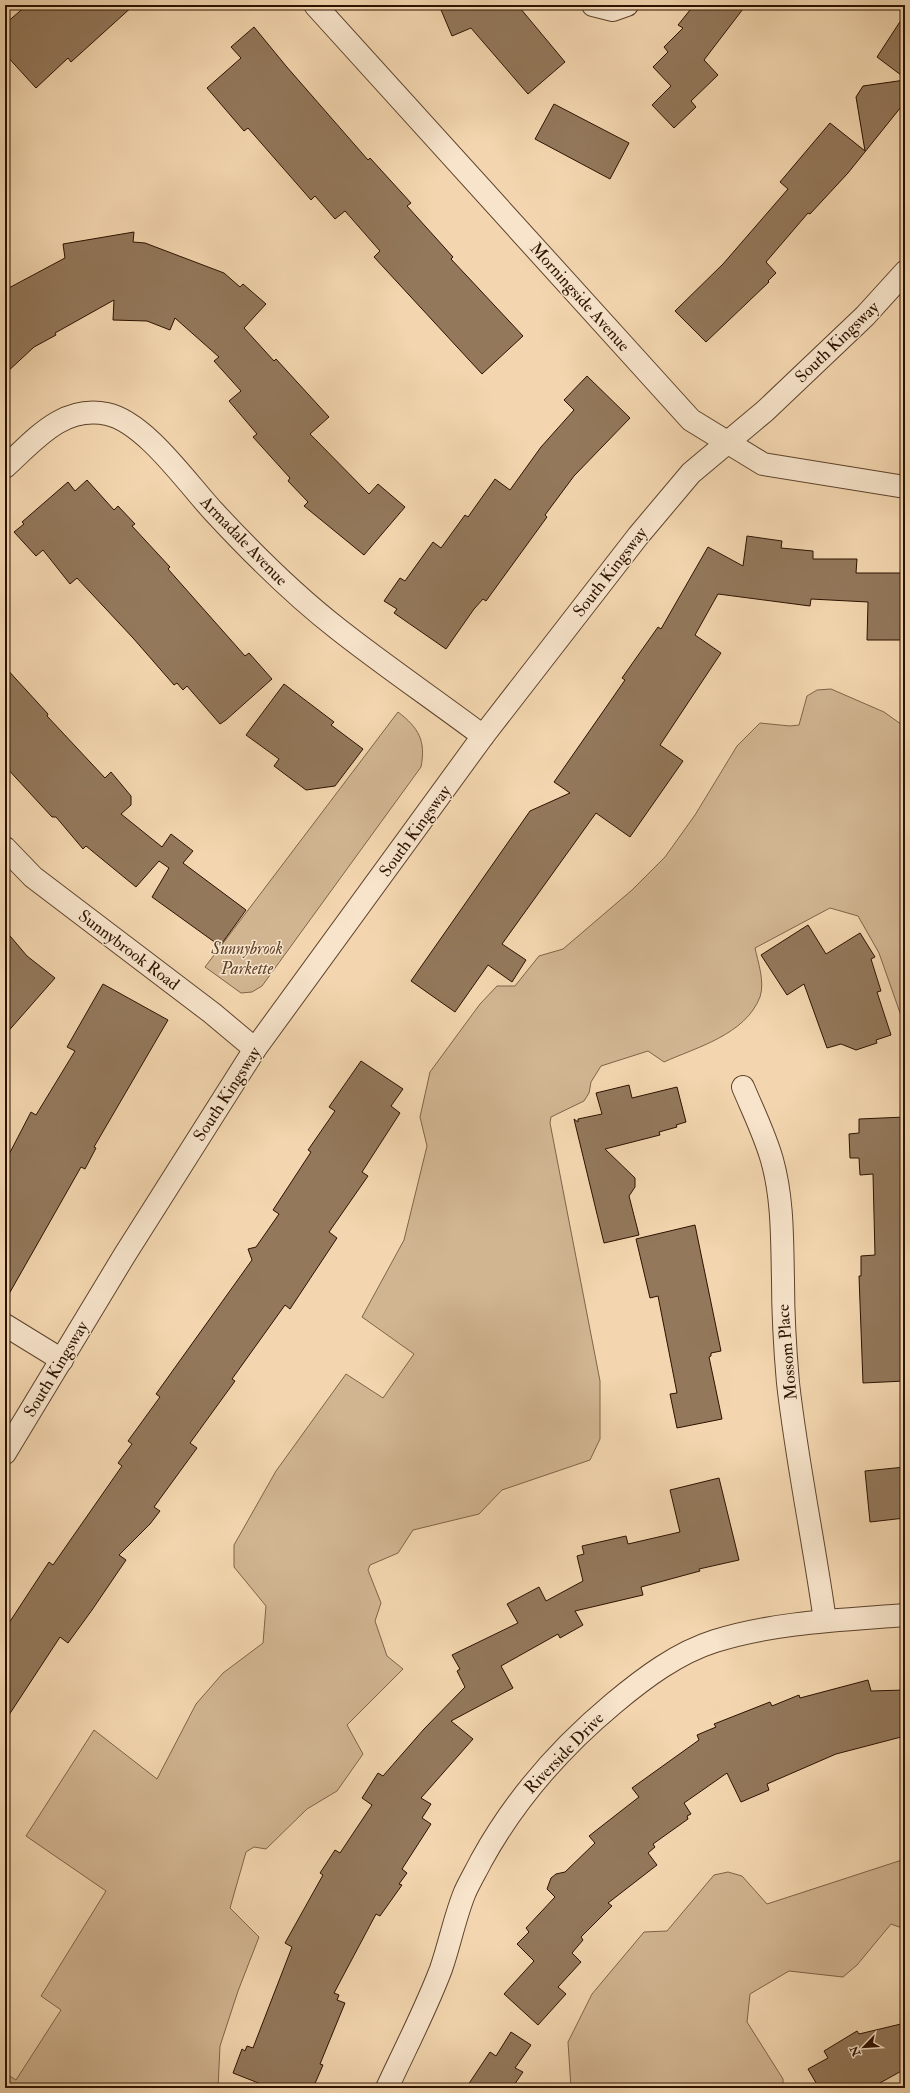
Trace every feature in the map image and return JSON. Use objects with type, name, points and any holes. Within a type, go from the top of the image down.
[{"type":"street","name":"Morningside Avenue","points":[[315,5],[691,420],[763,464],[905,487]]},
{"type":"street","points":[[594,5],[613,10],[627,5]]},
{"type":"street","name":"South Kingsway","points":[[5,1453],[124,1256],[255,1049],[483,736],[665,502],[691,473],[765,411],[865,316],[905,272]]},
{"type":"street","name":"Armadale Avenue","points":[[5,467],[44,430],[69,416],[79,413],[99,413],[118,417],[126,421],[142,433],[214,512],[278,578],[338,629],[483,736]]},
{"type":"street","name":"Sunnybrook Road","points":[[5,848],[33,877],[212,1013],[255,1049]]},
{"type":"street","name":"Mossom Place","points":[[743,1087],[772,1160],[778,1190],[782,1226],[783,1309],[788,1382],[798,1453],[822,1588],[825,1621]]},
{"type":"street","points":[[5,1325],[62,1360]]},
{"type":"street","name":"Riverside Drive","points":[[387,2088],[440,1970],[465,1892],[504,1822],[541,1772],[601,1714],[639,1682],[677,1658],[713,1641],[755,1631],[825,1621],[905,1615]]},
{"type":"green space","points":[[831,689],[884,712],[905,727],[905,1027],[879,953],[858,916],[830,908],[755,948],[762,985],[760,997],[753,1010],[732,1030],[705,1045],[664,1062],[648,1051],[601,1066],[591,1082],[589,1093],[584,1101],[551,1117],[550,1123],[600,1381],[600,1439],[590,1460],[502,1490],[479,1514],[413,1530],[398,1553],[370,1565],[368,1570],[381,1603],[375,1621],[387,1656],[403,1669],[347,1725],[363,1754],[337,1791],[307,1809],[266,1849],[254,1847],[246,1852],[230,1908],[259,1937],[238,1991],[220,2046],[218,2088],[5,2088],[5,2073],[16,2080],[61,2010],[41,1996],[106,1891],[26,1836],[94,1730],[157,1779],[196,1704],[223,1673],[263,1643],[266,1606],[234,1567],[234,1545],[276,1471],[346,1374],[383,1398],[414,1354],[362,1317],[404,1240],[427,1146],[420,1117],[430,1072],[480,1004],[497,986],[515,986],[539,956],[563,949],[632,890],[665,857],[695,815],[737,746],[760,723],[790,726],[799,725],[807,696],[817,690]]},
{"type":"green space","name":"Sunnybrook Parkette","points":[[398,712],[411,724],[419,736],[422,750],[421,767],[262,986],[252,992],[241,993],[205,967]]},
{"type":"green space","points":[[905,1859],[905,1929],[891,1924],[857,1965],[843,1977],[789,1971],[750,1994],[747,2022],[783,2079],[783,2088],[571,2088],[568,2042],[592,1994],[644,1932],[667,1931],[714,1875],[728,1872],[742,1876],[767,1904]]},
{"type":"building","points":[[27,5],[134,5],[71,62],[68,58],[36,88],[5,54],[5,24]]},
{"type":"building","points":[[439,5],[526,5],[520,8],[565,62],[528,94],[471,28],[452,36]]},
{"type":"building","points":[[694,5],[746,5],[704,60],[718,75],[691,101],[696,107],[674,128],[652,105],[671,86],[653,67],[668,52],[664,47],[683,28],[678,25]]},
{"type":"building","points":[[905,14],[905,78],[877,57]]},
{"type":"building","points":[[254,27],[368,160],[370,158],[411,203],[407,206],[453,257],[451,259],[523,336],[482,374],[374,257],[380,251],[345,211],[335,219],[315,196],[311,200],[248,128],[244,131],[207,88],[241,58],[231,47]]},
{"type":"building","points":[[905,80],[905,102],[848,173],[810,214],[808,213],[766,262],[776,273],[768,281],[769,282],[706,342],[675,311],[723,264],[788,189],[780,182],[830,123],[865,151],[856,97],[863,86]]},
{"type":"building","points":[[554,104],[629,143],[610,179],[535,139]]},
{"type":"building","points":[[134,232],[133,242],[145,243],[224,273],[240,287],[243,284],[266,304],[244,328],[274,361],[276,359],[329,417],[310,434],[369,494],[378,484],[405,507],[364,555],[304,506],[308,502],[288,481],[290,478],[253,437],[257,434],[229,401],[241,391],[214,361],[219,357],[175,318],[170,330],[147,321],[113,320],[114,300],[55,333],[56,335],[34,347],[5,374],[5,290],[65,258],[63,244]]},
{"type":"building","points":[[587,376],[630,418],[574,476],[545,515],[547,517],[486,601],[483,599],[474,609],[446,649],[394,613],[397,609],[384,601],[400,578],[405,581],[433,542],[441,548],[465,515],[468,517],[495,479],[510,490],[541,447],[574,410],[564,400]]},
{"type":"building","points":[[87,480],[114,510],[118,506],[135,524],[132,526],[170,567],[168,569],[245,656],[249,653],[272,679],[220,724],[187,686],[183,690],[177,683],[174,685],[77,578],[70,584],[43,550],[36,556],[14,532],[24,524],[22,522],[68,482],[75,491]]},
{"type":"building","points":[[747,536],[782,541],[781,548],[813,551],[813,559],[857,559],[856,573],[901,573],[901,640],[867,640],[868,602],[811,599],[810,606],[718,594],[695,635],[721,653],[660,745],[683,761],[630,837],[596,813],[502,944],[526,960],[512,982],[488,965],[455,1012],[411,981],[530,811],[570,793],[554,782],[625,680],[622,678],[658,627],[661,629],[708,547],[743,566]]},
{"type":"building","points":[[5,667],[48,714],[47,716],[105,778],[111,772],[131,796],[131,805],[121,814],[162,847],[171,834],[193,851],[183,863],[246,910],[220,946],[152,897],[169,868],[159,861],[136,887],[86,846],[83,849],[56,817],[52,817],[5,766]]},
{"type":"building","points":[[284,684],[334,722],[331,725],[363,749],[335,786],[306,790],[274,766],[279,759],[246,735]]},
{"type":"building","points":[[808,925],[826,954],[860,933],[875,957],[871,959],[881,991],[877,992],[891,1035],[876,1040],[877,1043],[856,1050],[841,1044],[827,1048],[804,984],[787,995],[761,955]]},
{"type":"building","points":[[5,930],[27,956],[55,978],[5,1035]]},
{"type":"building","points":[[103,984],[168,1020],[94,1147],[96,1148],[85,1169],[81,1167],[5,1301],[5,1162],[31,1112],[36,1115],[75,1051],[67,1047]]},
{"type":"building","points":[[361,1061],[403,1089],[391,1106],[400,1113],[362,1172],[368,1176],[329,1232],[337,1238],[290,1309],[285,1305],[232,1379],[235,1381],[190,1443],[197,1448],[154,1507],[160,1511],[150,1524],[119,1555],[126,1560],[92,1610],[68,1643],[60,1637],[5,1721],[5,1629],[49,1562],[53,1565],[122,1466],[118,1463],[132,1444],[128,1441],[160,1397],[156,1394],[252,1260],[248,1249],[256,1247],[279,1214],[273,1210],[311,1152],[308,1150],[335,1111],[329,1107]]},
{"type":"building","points":[[629,1085],[632,1098],[677,1087],[686,1122],[676,1125],[677,1127],[659,1132],[660,1135],[605,1149],[635,1178],[635,1187],[629,1196],[639,1235],[604,1243],[574,1119],[578,1122],[578,1119],[602,1114],[596,1093]]},
{"type":"building","points":[[905,1117],[905,1381],[863,1383],[859,1276],[861,1276],[861,1256],[875,1255],[873,1174],[860,1175],[859,1158],[850,1158],[849,1134],[859,1133],[859,1119]]},
{"type":"building","points":[[695,1225],[721,1351],[711,1353],[711,1356],[709,1357],[722,1419],[677,1428],[670,1394],[677,1393],[658,1296],[650,1298],[636,1239]]},
{"type":"building","points":[[905,1467],[905,1518],[870,1522],[865,1471]]},
{"type":"building","points":[[719,1478],[739,1560],[699,1569],[700,1571],[641,1587],[643,1595],[575,1611],[583,1625],[560,1638],[558,1634],[501,1666],[513,1688],[451,1721],[473,1739],[421,1798],[431,1804],[422,1818],[431,1824],[402,1869],[407,1873],[399,1884],[402,1885],[380,1916],[376,1914],[334,1993],[339,1995],[337,2000],[345,2003],[320,2064],[323,2065],[313,2088],[271,2088],[233,2073],[242,2049],[245,2051],[247,2046],[253,2048],[292,1947],[285,1943],[323,1875],[320,1873],[335,1850],[340,1853],[372,1805],[362,1798],[378,1773],[383,1776],[424,1729],[465,1687],[457,1671],[460,1669],[452,1655],[518,1623],[507,1604],[539,1587],[546,1601],[583,1581],[577,1556],[584,1554],[582,1546],[626,1536],[628,1544],[680,1532],[670,1490]]},
{"type":"building","points":[[868,1680],[871,1691],[905,1690],[905,1736],[836,1754],[767,1784],[769,1790],[741,1802],[727,1773],[684,1803],[691,1814],[687,1816],[688,1819],[653,1844],[655,1847],[648,1853],[657,1865],[608,1903],[612,1906],[581,1937],[583,1940],[572,1953],[581,1962],[558,1987],[566,1994],[538,2025],[504,1994],[534,1961],[517,1944],[529,1932],[526,1928],[555,1897],[547,1889],[551,1878],[556,1874],[565,1872],[595,1843],[589,1836],[639,1797],[632,1788],[699,1740],[697,1735],[716,1727],[714,1724],[770,1702],[772,1706],[799,1695],[800,1698]]},
{"type":"building","points":[[905,2023],[905,2069],[871,2088],[819,2088],[808,2069],[828,2058],[824,2051],[857,2031],[859,2034]]},
{"type":"building","points":[[511,2032],[531,2045],[515,2068],[523,2072],[512,2088],[466,2088],[490,2052],[496,2056]]}]
